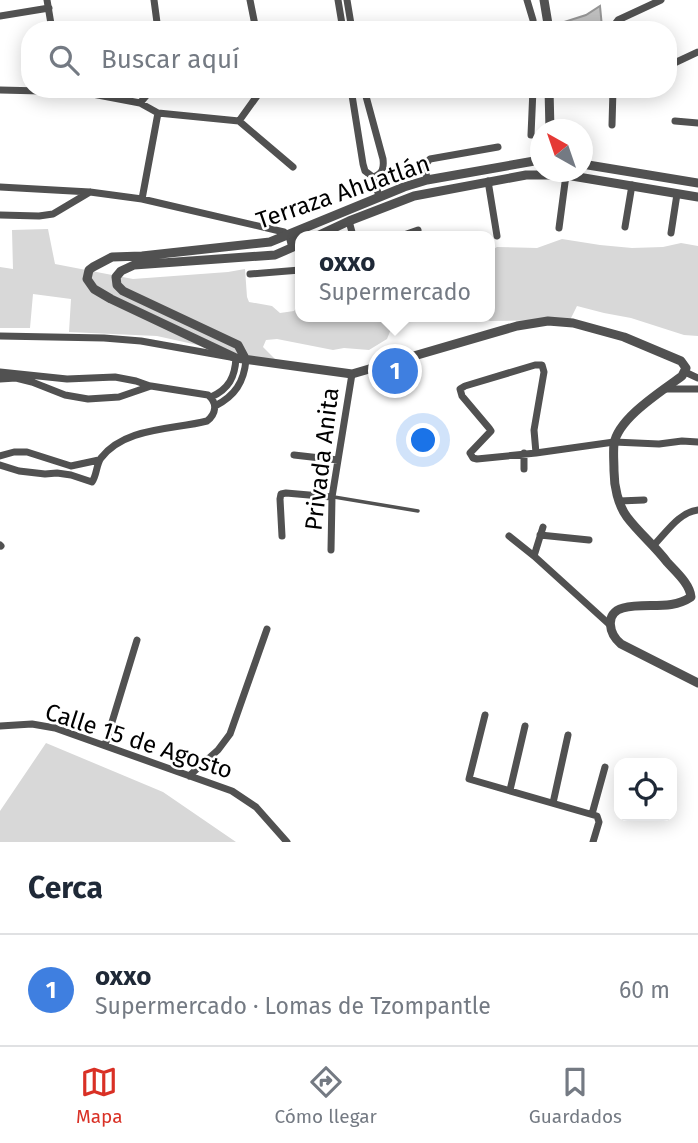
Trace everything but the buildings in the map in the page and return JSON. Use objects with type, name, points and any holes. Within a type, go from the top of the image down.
[{"type":"street","points":[[33,10],[37,0]]},
{"type":"street","points":[[154,0],[158,21]]},
{"type":"street","points":[[250,0],[254,21]]},
{"type":"street","points":[[338,0],[341,21]]},
{"type":"street","points":[[347,0],[350,21]]},
{"type":"street","points":[[527,0],[533,21]]},
{"type":"street","points":[[544,0],[548,21]]},
{"type":"street","points":[[617,21],[661,0]]},
{"type":"street","points":[[0,16],[33,10],[48,4]]},
{"type":"street","points":[[677,62],[698,52]]},
{"type":"street","points":[[0,90],[21,91]]},
{"type":"street","points":[[114,98],[140,103],[158,113],[239,121],[293,167]]},
{"type":"street","points":[[140,103],[144,98]]},
{"type":"street","points":[[239,121],[256,98]]},
{"type":"street","points":[[352,98],[365,172],[376,176]]},
{"type":"street","points":[[366,98],[384,167],[376,176]]},
{"type":"street","points":[[532,119],[533,98]]},
{"type":"street","points":[[549,98],[550,119]]},
{"type":"street","points":[[612,125],[613,98]]},
{"type":"street","points":[[142,199],[158,113]]},
{"type":"street","points":[[675,121],[698,123]]},
{"type":"street","points":[[427,180],[425,165],[430,159],[498,147]]},
{"type":"street","points":[[526,175],[527,161]]},
{"type":"street","name":"Terraza Ahuatlán","points":[[299,231],[381,195],[427,180],[530,161]]},
{"type":"street","points":[[593,166],[698,183]]},
{"type":"street","name":"Terraza Ahuatlán","points":[[328,231],[414,196],[530,175]]},
{"type":"street","points":[[376,176],[381,195]]},
{"type":"street","name":"Terraza Ahuatlán","points":[[593,179],[698,197]]},
{"type":"street","points":[[488,181],[497,236]]},
{"type":"street","points":[[559,228],[565,182]]},
{"type":"street","points":[[625,227],[632,185]]},
{"type":"street","points":[[0,187],[90,192],[142,199],[282,231],[292,234],[295,241]]},
{"type":"street","points":[[0,215],[53,214],[90,192]]},
{"type":"street","points":[[671,233],[677,194]]},
{"type":"street","points":[[349,221],[352,231]]},
{"type":"street","name":"Terraza Ahuatlán","points":[[241,359],[110,299],[94,289],[87,279],[89,270],[97,263],[112,257],[270,242],[295,233]]},
{"type":"street","name":"Terraza Ahuatlán","points":[[241,359],[238,345],[124,291],[117,285],[116,277],[121,271],[134,265],[275,255],[295,249]]},
{"type":"street","points":[[250,274],[295,270]]},
{"type":"street","points":[[0,336],[141,341],[241,359],[352,374],[517,326],[548,321],[573,323],[624,337],[681,361],[691,374]]},
{"type":"street","points":[[213,402],[231,396],[237,390],[245,373],[241,359]]},
{"type":"street","points":[[536,453],[534,430],[544,372],[542,365],[460,389],[461,396],[491,431],[471,451],[470,456],[477,459],[536,453],[614,442],[698,442]]},
{"type":"street","points":[[698,367],[626,421],[614,442],[614,474],[619,501],[627,518],[686,585],[694,598],[671,605],[625,608],[614,613],[610,625],[612,635],[621,644],[698,683]]},
{"type":"street","points":[[0,372],[66,379],[115,377],[208,395],[213,402],[213,414],[207,421],[130,436],[111,447],[99,460],[71,470],[45,474],[19,471],[0,465]]},
{"type":"street","name":"Privada Anita","points":[[331,550],[332,497],[352,374]]},
{"type":"street","points":[[0,379],[24,380],[65,395],[88,399],[119,397],[151,386]]},
{"type":"street","points":[[666,389],[698,389]]},
{"type":"street","points":[[0,456],[27,452],[92,482],[99,460]]},
{"type":"street","points":[[524,453],[524,469]]},
{"type":"street","points":[[294,455],[338,460]]},
{"type":"street","points":[[282,536],[281,494],[332,497]]},
{"type":"street","points":[[619,501],[644,500]]},
{"type":"street","points":[[653,546],[682,516],[698,510]]},
{"type":"street","points":[[534,556],[541,531],[589,540]]},
{"type":"street","points":[[509,536],[610,625]]},
{"type":"street","points":[[189,776],[218,750],[230,734],[267,629]]},
{"type":"street","points":[[105,745],[137,640]]},
{"type":"street","points":[[485,715],[469,779],[597,816],[599,822],[593,842]]},
{"type":"street","name":"Calle 15 de Agosto","points":[[0,726],[32,724],[55,728],[232,791],[249,801],[287,842]]},
{"type":"street","points":[[510,790],[525,726]]},
{"type":"street","points":[[553,803],[568,735]]},
{"type":"street","points":[[592,814],[606,767]]},
{"type":"lane","points":[[332,497],[418,511]]},
{"type":"shaded area","points":[[48,229],[55,264],[133,279],[245,269],[249,302],[272,306],[280,313],[295,310],[295,322],[396,322],[387,339],[369,350],[333,350],[277,339],[266,340],[263,347],[276,360],[260,359],[157,336],[69,332],[71,299],[33,294],[30,328],[0,328],[0,267],[13,269],[12,230]]},
{"type":"shaded area","points":[[562,239],[632,248],[663,247],[681,243],[698,246],[698,336],[684,335],[631,318],[577,306],[570,320],[495,321],[495,248],[537,248]]},
{"type":"shaded area","points":[[46,743],[163,792],[236,842],[0,842],[0,811]]},
{"type":"place","name":"oxxo","points":[[395,371]]}]
